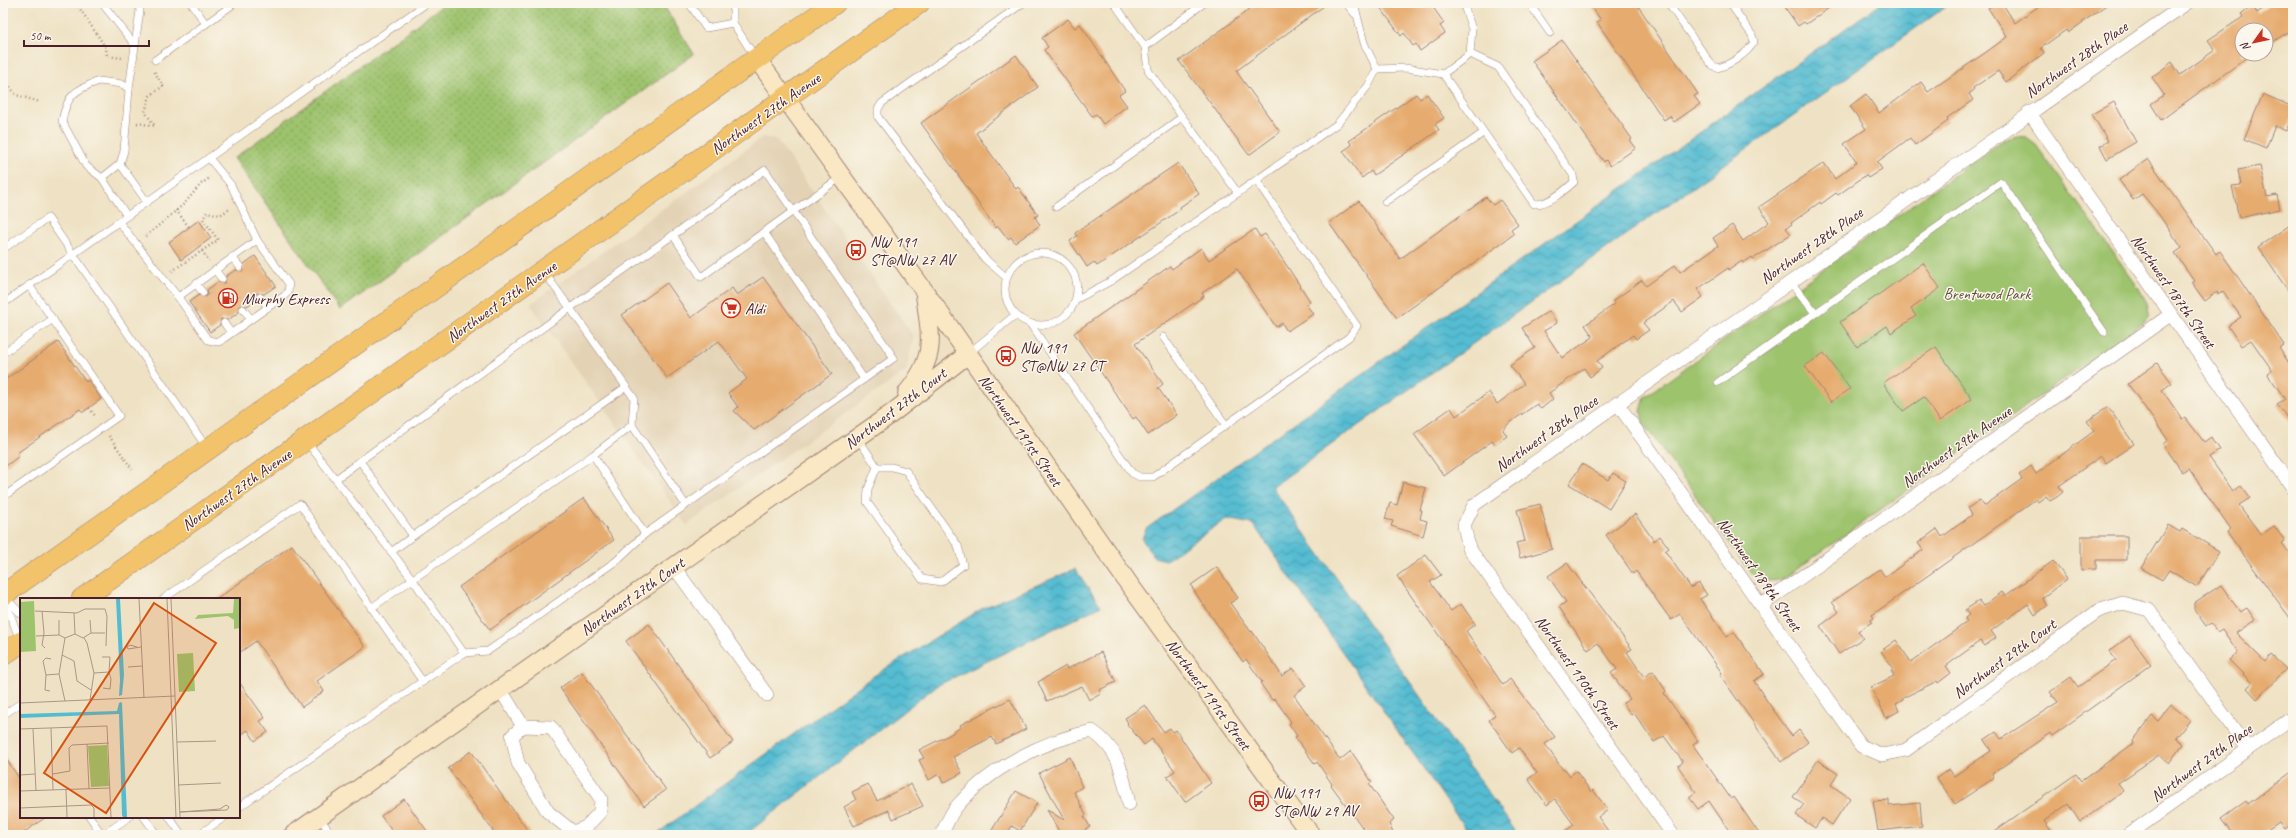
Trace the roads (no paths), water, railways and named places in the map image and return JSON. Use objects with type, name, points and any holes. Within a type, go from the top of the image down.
[{"type":"main road","points":[[3,595],[835,3]]},
{"type":"main road","name":"Northwest 27th Avenue","points":[[83,598],[919,3]]},
{"type":"main road","points":[[3,655],[20,644]]},
{"type":"street","name":"Northwest 28th Place","points":[[1464,525],[1474,505],[2029,112],[2187,3]]},
{"type":"street","name":"Northwest 191st Street","points":[[757,59],[925,292],[1129,584],[1312,835]]},
{"type":"street","name":"Northwest 187th Street","points":[[2029,112],[2170,315],[2293,488]]},
{"type":"street","points":[[890,414],[920,376],[928,359],[931,336],[925,292]]},
{"type":"street","name":"Northwest 29th Avenue","points":[[1762,605],[2170,315]]},
{"type":"street","name":"Northwest 27th Court","points":[[293,835],[890,414],[968,354]]},
{"type":"street","name":"Northwest 189th Street","points":[[1617,403],[1861,746],[1882,755]]},
{"type":"street","name":"Northwest 190th Street","points":[[1464,525],[1469,548],[1673,835]]},
{"type":"street","points":[[674,567],[767,695]]},
{"type":"street","name":"Northwest 29th Court","points":[[1882,755],[1906,750],[2098,611],[2123,603],[2149,610],[2248,749]]},
{"type":"street","points":[[500,689],[523,726]]},
{"type":"street","name":"Northwest 29th Place","points":[[2128,835],[2293,717]]},
{"type":"street","points":[[523,726],[551,726],[601,799],[600,812],[586,827],[573,832],[548,812],[518,763],[512,736],[523,726]]},
{"type":"street","points":[[940,835],[957,806],[987,778],[1032,752],[1064,737],[1092,731],[1105,740],[1120,763],[1129,804]]},
{"type":"lane","points":[[102,3],[134,45]]},
{"type":"lane","points":[[102,178],[120,164],[124,151],[134,45],[140,10],[138,3]]},
{"type":"lane","points":[[191,3],[206,24]]},
{"type":"lane","points":[[155,60],[235,3]]},
{"type":"lane","points":[[3,304],[427,3]]},
{"type":"lane","points":[[689,3],[706,28],[733,23],[733,3]]},
{"type":"lane","points":[[1007,278],[985,259],[878,117],[878,108],[882,103],[1023,3]]},
{"type":"lane","points":[[1115,3],[1145,47],[1148,70],[1238,193]]},
{"type":"lane","points":[[1145,47],[1204,3]]},
{"type":"lane","points":[[1346,3],[1357,16]]},
{"type":"lane","points":[[1354,3],[1364,43],[1377,69]]},
{"type":"lane","points":[[1529,3],[1550,32]]},
{"type":"lane","points":[[1668,3],[1711,64],[1717,68],[1725,66],[1750,48],[1754,42],[1752,35],[1730,3]]},
{"type":"lane","points":[[1377,69],[1406,68],[1443,74],[1470,54],[1472,29],[1465,4]]},
{"type":"lane","name":"Northwest 191st Street","points":[[733,23],[757,59]]},
{"type":"lane","points":[[1443,74],[1534,204],[1542,205],[1574,182],[1573,175],[1498,67],[1470,54]]},
{"type":"lane","points":[[1031,325],[1052,323],[1063,316],[1077,299],[1110,281],[1337,124],[1368,86],[1377,69]]},
{"type":"lane","points":[[127,216],[102,178],[86,166],[62,122],[65,104],[78,88],[99,81],[122,84],[130,89]]},
{"type":"lane","points":[[1056,207],[1182,117]]},
{"type":"lane","points":[[1385,202],[1483,133]]},
{"type":"lane","points":[[119,222],[178,297],[208,340],[219,342],[268,307],[288,292],[289,284],[257,240],[231,185],[208,158]]},
{"type":"lane","points":[[120,164],[147,202]]},
{"type":"lane","points":[[240,807],[464,653],[488,652],[616,561],[645,534],[685,504],[894,358],[765,170],[570,308],[336,479]]},
{"type":"lane","points":[[673,236],[701,277],[842,177]]},
{"type":"lane","points":[[1077,299],[1078,289],[1072,271],[1064,261],[1054,255],[1030,255],[1010,271],[1007,278],[1006,291],[1009,304],[1015,315],[1031,325],[1132,473],[1140,477],[1153,477],[1349,337],[1357,326],[1256,180]]},
{"type":"lane","points":[[1718,382],[2001,182],[2104,332]]},
{"type":"lane","points":[[3,249],[48,218],[72,255],[208,450]]},
{"type":"lane","points":[[764,232],[864,380]]},
{"type":"lane","points":[[178,297],[257,240]]},
{"type":"lane","points":[[232,257],[240,267]]},
{"type":"lane","points":[[215,270],[222,279]]},
{"type":"lane","points":[[543,271],[634,398],[632,425],[685,504]]},
{"type":"lane","points":[[1790,281],[1815,313]]},
{"type":"lane","points":[[196,284],[203,292]]},
{"type":"lane","points":[[3,497],[119,416],[30,285]]},
{"type":"lane","points":[[260,297],[268,307]]},
{"type":"lane","points":[[243,309],[250,319]]},
{"type":"lane","points":[[968,354],[1015,315]]},
{"type":"lane","points":[[3,353],[53,319]]},
{"type":"lane","points":[[224,322],[231,333]]},
{"type":"lane","points":[[1163,337],[1226,424]]},
{"type":"lane","points":[[391,552],[626,386]]},
{"type":"lane","points":[[371,608],[593,455],[632,425]]},
{"type":"lane","points":[[857,437],[877,467]]},
{"type":"lane","points":[[306,440],[413,580],[464,653]]},
{"type":"lane","points":[[593,455],[645,534]]},
{"type":"lane","points":[[360,460],[413,536]]},
{"type":"lane","points":[[877,467],[892,467],[906,471],[958,546],[963,565],[940,582],[922,579],[867,502],[868,489],[877,467]]},
{"type":"lane","points":[[164,598],[300,504],[423,682]]},
{"type":"lane","points":[[3,595],[20,613]]},
{"type":"lane","points":[[3,595],[20,640]]},
{"type":"lane","points":[[3,715],[19,704]]},
{"type":"lane","points":[[319,816],[332,835]]},
{"type":"lane","points":[[91,818],[103,835],[128,818]]},
{"type":"lane","points":[[145,818],[157,835]]},
{"type":"lane","points":[[170,818],[182,835]]},
{"type":"lane","points":[[198,835],[221,818]]},
{"type":"water","points":[[1881,3],[1951,3],[1272,487],[1518,835],[1470,835],[1253,524],[1226,519],[1166,560],[1154,557],[1142,539],[1146,529]]},
{"type":"water","points":[[1075,569],[1101,606],[936,686],[745,835],[655,835],[872,677],[983,608]]},
{"type":"place","name":"NW 191 ST@NW 27 AV","points":[[856,250]]},
{"type":"place","name":"Murphy Express","points":[[228,298]]},
{"type":"place","name":"Aldi","points":[[731,308]]},
{"type":"place","name":"NW 191 ST@NW 27 CT","points":[[1006,356]]},
{"type":"place","name":"NW 191 ST@NW 29 AV","points":[[1259,801]]},
{"type":"park label","name":"Brentwood Park","points":[[1987,293]]}]
